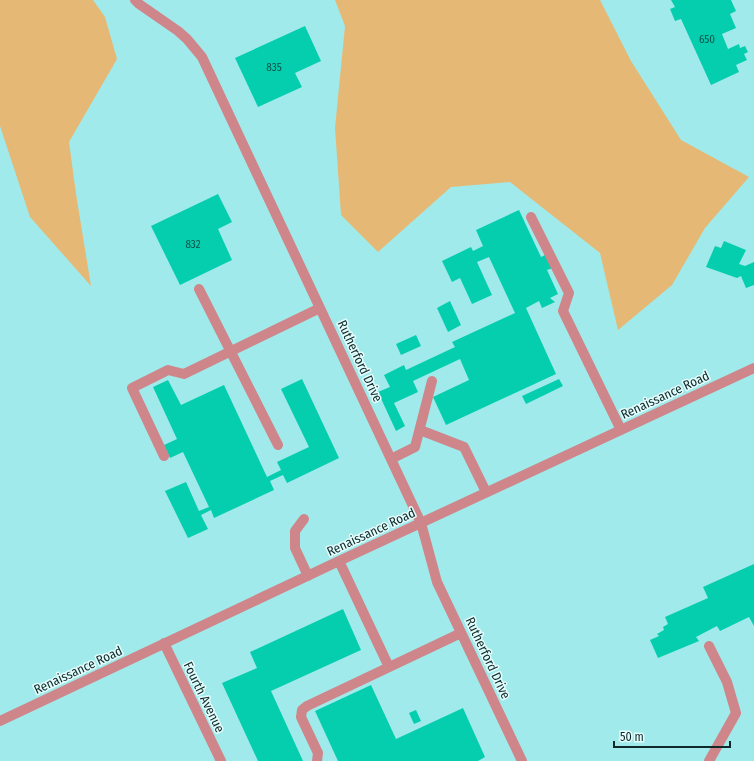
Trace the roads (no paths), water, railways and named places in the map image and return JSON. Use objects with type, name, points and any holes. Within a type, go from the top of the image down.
[{"type":"street","name":"Rutherford Drive","points":[[135,0],[178,30],[202,57],[421,523],[437,582],[522,761]]},
{"type":"street","points":[[531,217],[569,292],[563,311],[621,430]]},
{"type":"street","points":[[199,289],[278,445]]},
{"type":"street","points":[[164,456],[132,388],[168,370],[184,374],[320,308]]},
{"type":"street","name":"Renaissance Road","points":[[0,721],[339,560],[754,368]]},
{"type":"street","points":[[391,459],[415,447],[432,381]]},
{"type":"street","points":[[420,430],[464,447],[486,492]]},
{"type":"street","points":[[304,519],[295,530],[295,548],[308,576]]},
{"type":"street","points":[[339,560],[389,667]]},
{"type":"street","points":[[318,761],[318,753],[301,717],[302,710],[307,706],[461,632]]},
{"type":"street","name":"Fourth Avenue","points":[[164,643],[221,761]]},
{"type":"street","points":[[709,646],[727,682],[736,713],[709,761]]}]
